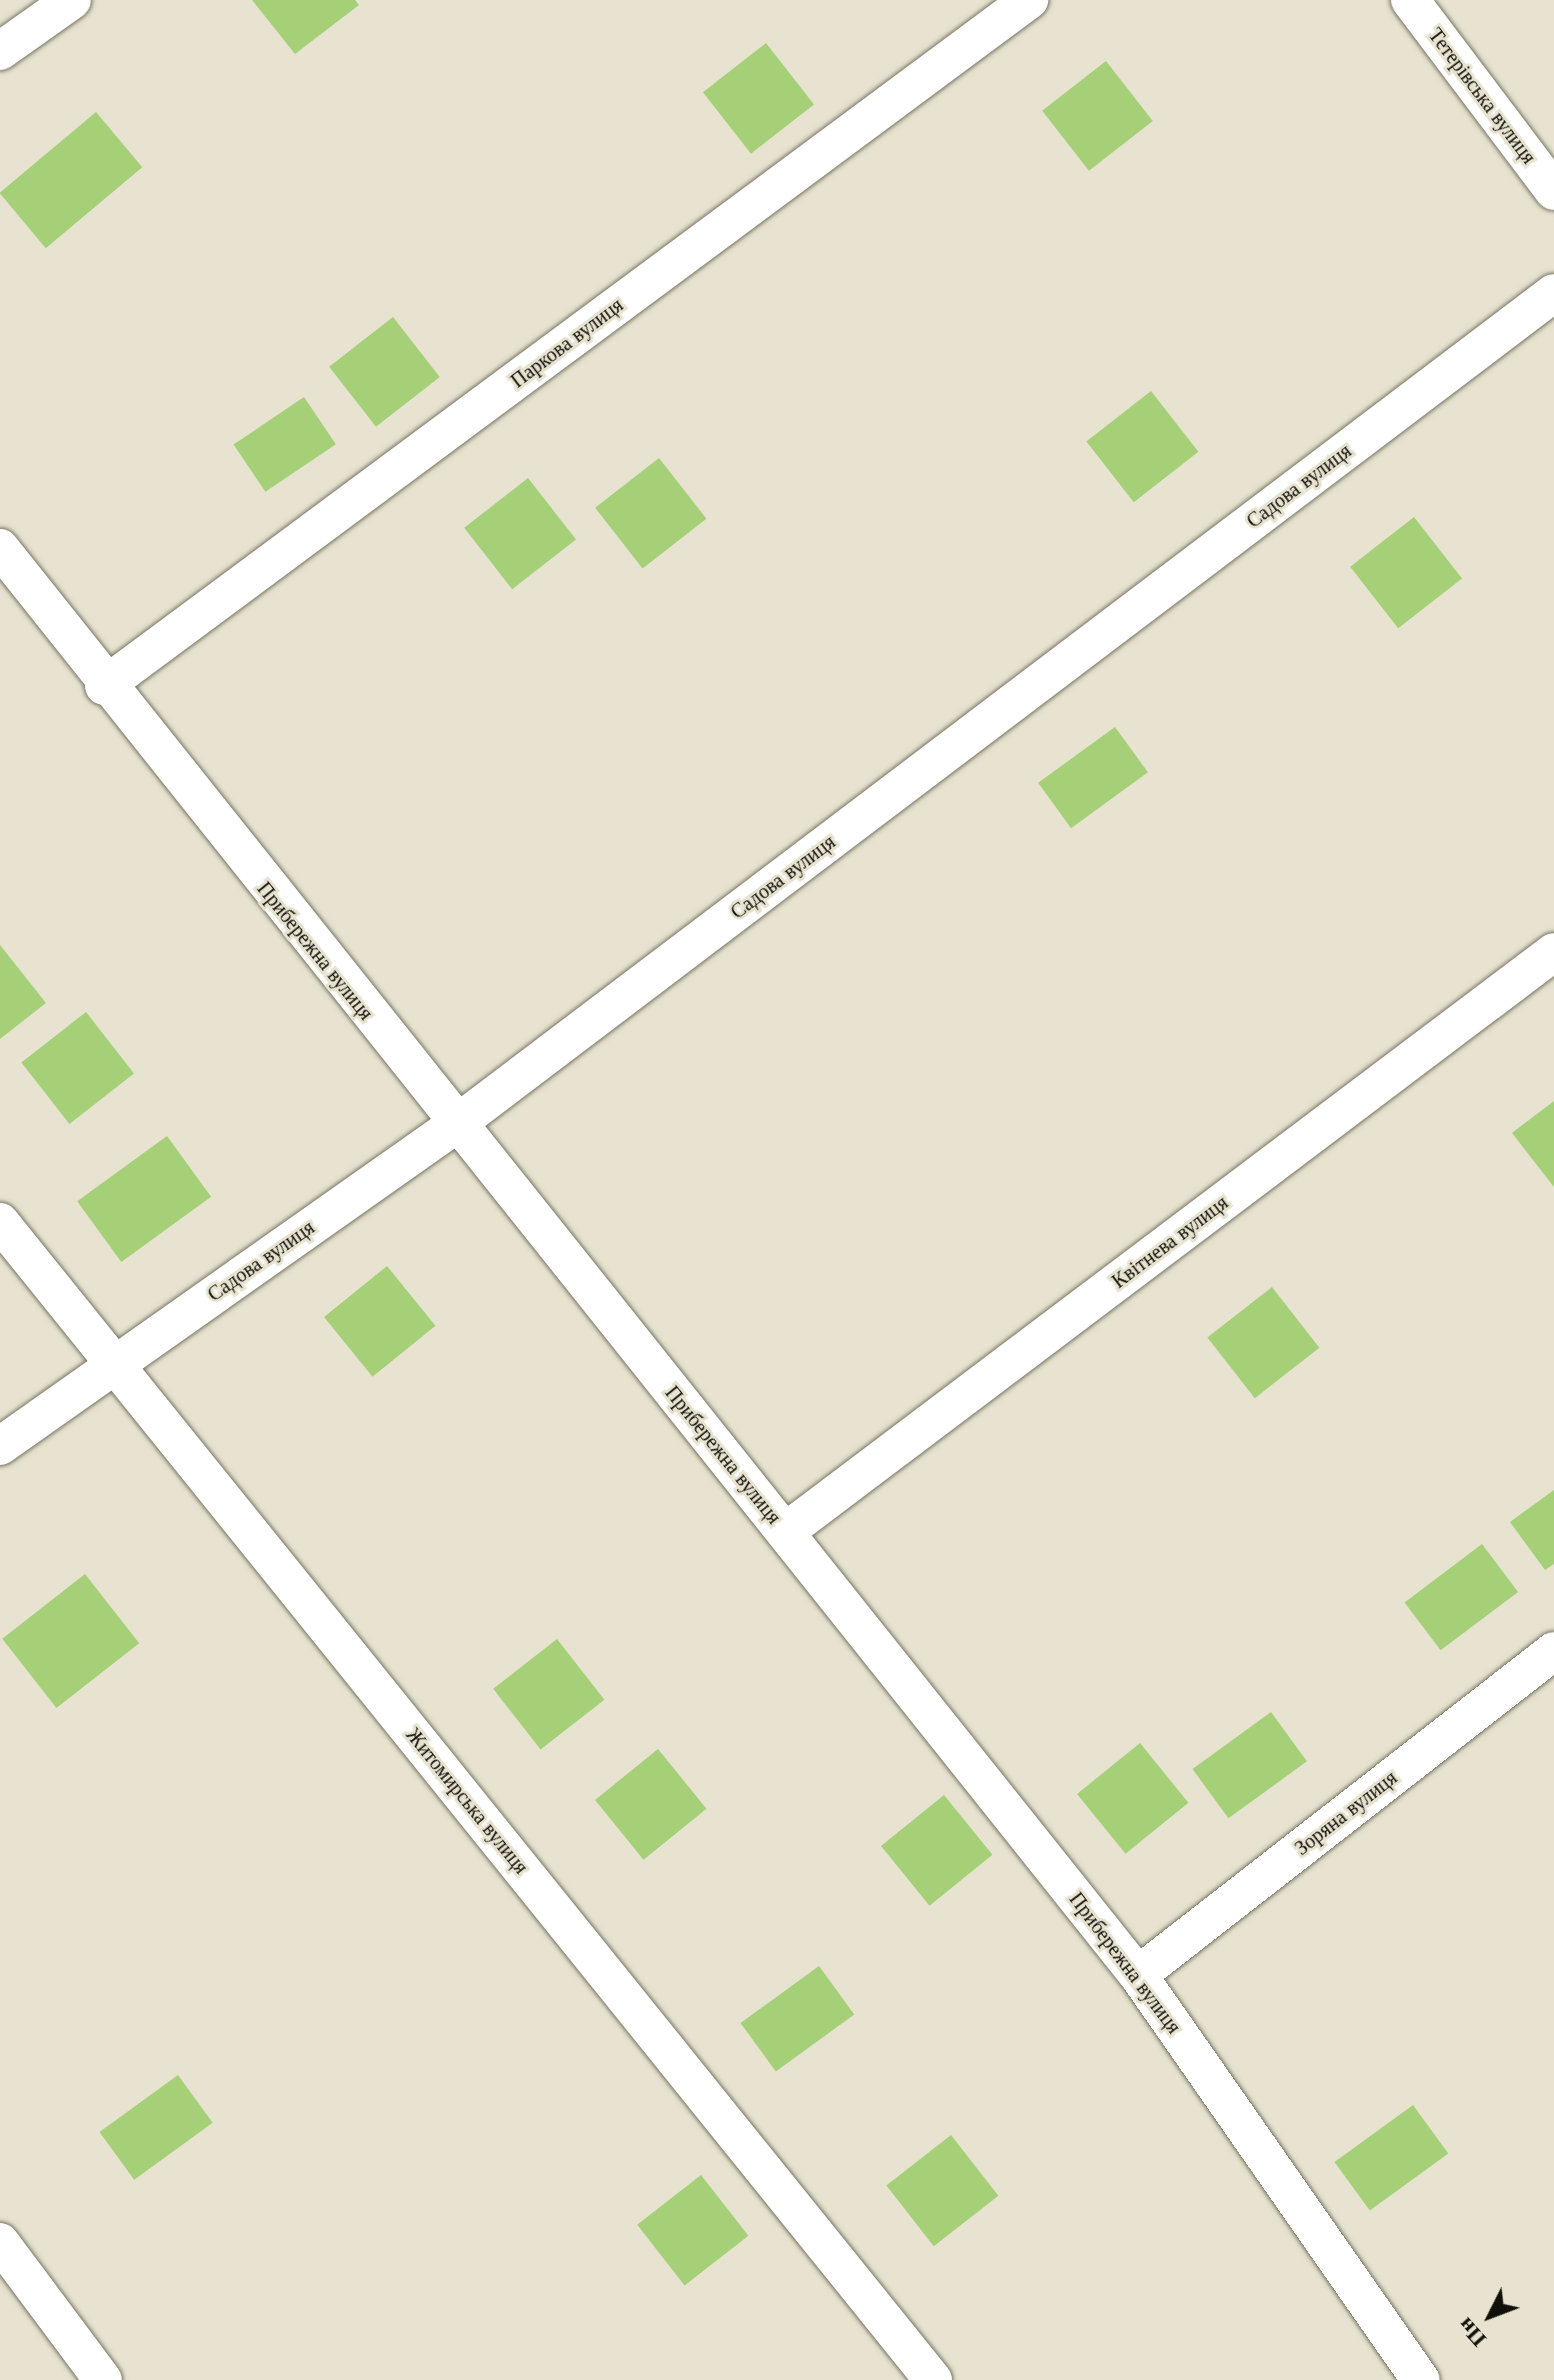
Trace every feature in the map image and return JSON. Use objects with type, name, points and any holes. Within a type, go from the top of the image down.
[{"type":"street","points":[[0,51],[72,0]]},
{"type":"street","name":"Паркова вулиця","points":[[104,686],[1029,0]]},
{"type":"street","name":"Тетерівська вулиця","points":[[1410,0],[1554,191]]},
{"type":"street","name":"Садова вулиця","points":[[0,1446],[455,1125],[1554,293]]},
{"type":"street","name":"Прибережна вулиця","points":[[0,548],[104,686],[1138,1975],[1421,2380]]},
{"type":"street","name":"Квітнева вулиця","points":[[785,1532],[1554,952]]},
{"type":"street","name":"Житомирська вулиця","points":[[0,1222],[933,2380]]},
{"type":"street","name":"Зоряна вулиця","points":[[1138,1975],[1554,1651]]},
{"type":"street","points":[[0,2242],[103,2380]]},
{"type":"building","points":[[252,0],[355,0],[359,5],[295,54]]},
{"type":"building","points":[[766,43],[814,104],[751,154],[703,92]]},
{"type":"building","points":[[1106,61],[1153,121],[1089,171],[1042,111]]},
{"type":"building","points":[[96,112],[142,167],[46,248],[0,193]]},
{"type":"building","points":[[393,317],[440,377],[376,427],[329,367]]},
{"type":"building","points":[[1151,391],[1198,452],[1134,502],[1086,441]]},
{"type":"building","points":[[304,397],[336,444],[265,492],[234,445]]},
{"type":"building","points":[[659,458],[706,519],[643,569],[595,508]]},
{"type":"building","points":[[528,478],[576,539],[512,589],[464,528]]},
{"type":"building","points":[[1414,517],[1462,578],[1398,628],[1350,567]]},
{"type":"building","points":[[1115,727],[1148,772],[1071,828],[1038,783]]},
{"type":"building","points":[[0,945],[46,1003],[0,1039]]},
{"type":"building","points":[[86,1012],[134,1073],[69,1124],[21,1062]]},
{"type":"building","points":[[1554,1101],[1554,1187],[1512,1133]]},
{"type":"building","points":[[167,1136],[211,1197],[121,1262],[77,1201]]},
{"type":"building","points":[[387,1266],[435,1326],[373,1377],[324,1317]]},
{"type":"building","points":[[1272,1287],[1319,1348],[1255,1398],[1207,1337]]},
{"type":"building","points":[[1554,1490],[1554,1564],[1545,1570],[1510,1522]]},
{"type":"building","points":[[1482,1544],[1518,1592],[1441,1650],[1405,1602]]},
{"type":"building","points":[[85,1574],[139,1643],[56,1708],[2,1639]]},
{"type":"building","points":[[557,1639],[604,1700],[541,1750],[493,1689]]},
{"type":"building","points":[[1271,1712],[1307,1761],[1228,1818],[1193,1769]]},
{"type":"building","points":[[1140,1743],[1188,1803],[1126,1854],[1077,1794]]},
{"type":"building","points":[[658,1749],[706,1809],[644,1860],[595,1800]]},
{"type":"building","points":[[944,1795],[992,1855],[930,1906],[881,1846]]},
{"type":"building","points":[[819,1966],[854,2015],[776,2072],[741,2023]]},
{"type":"building","points":[[178,2075],[213,2123],[134,2180],[100,2132]]},
{"type":"building","points":[[1413,2105],[1448,2154],[1370,2211],[1335,2162]]},
{"type":"building","points":[[951,2135],[998,2196],[934,2246],[886,2185]]},
{"type":"building","points":[[701,2175],[748,2236],[685,2286],[637,2225]]}]
